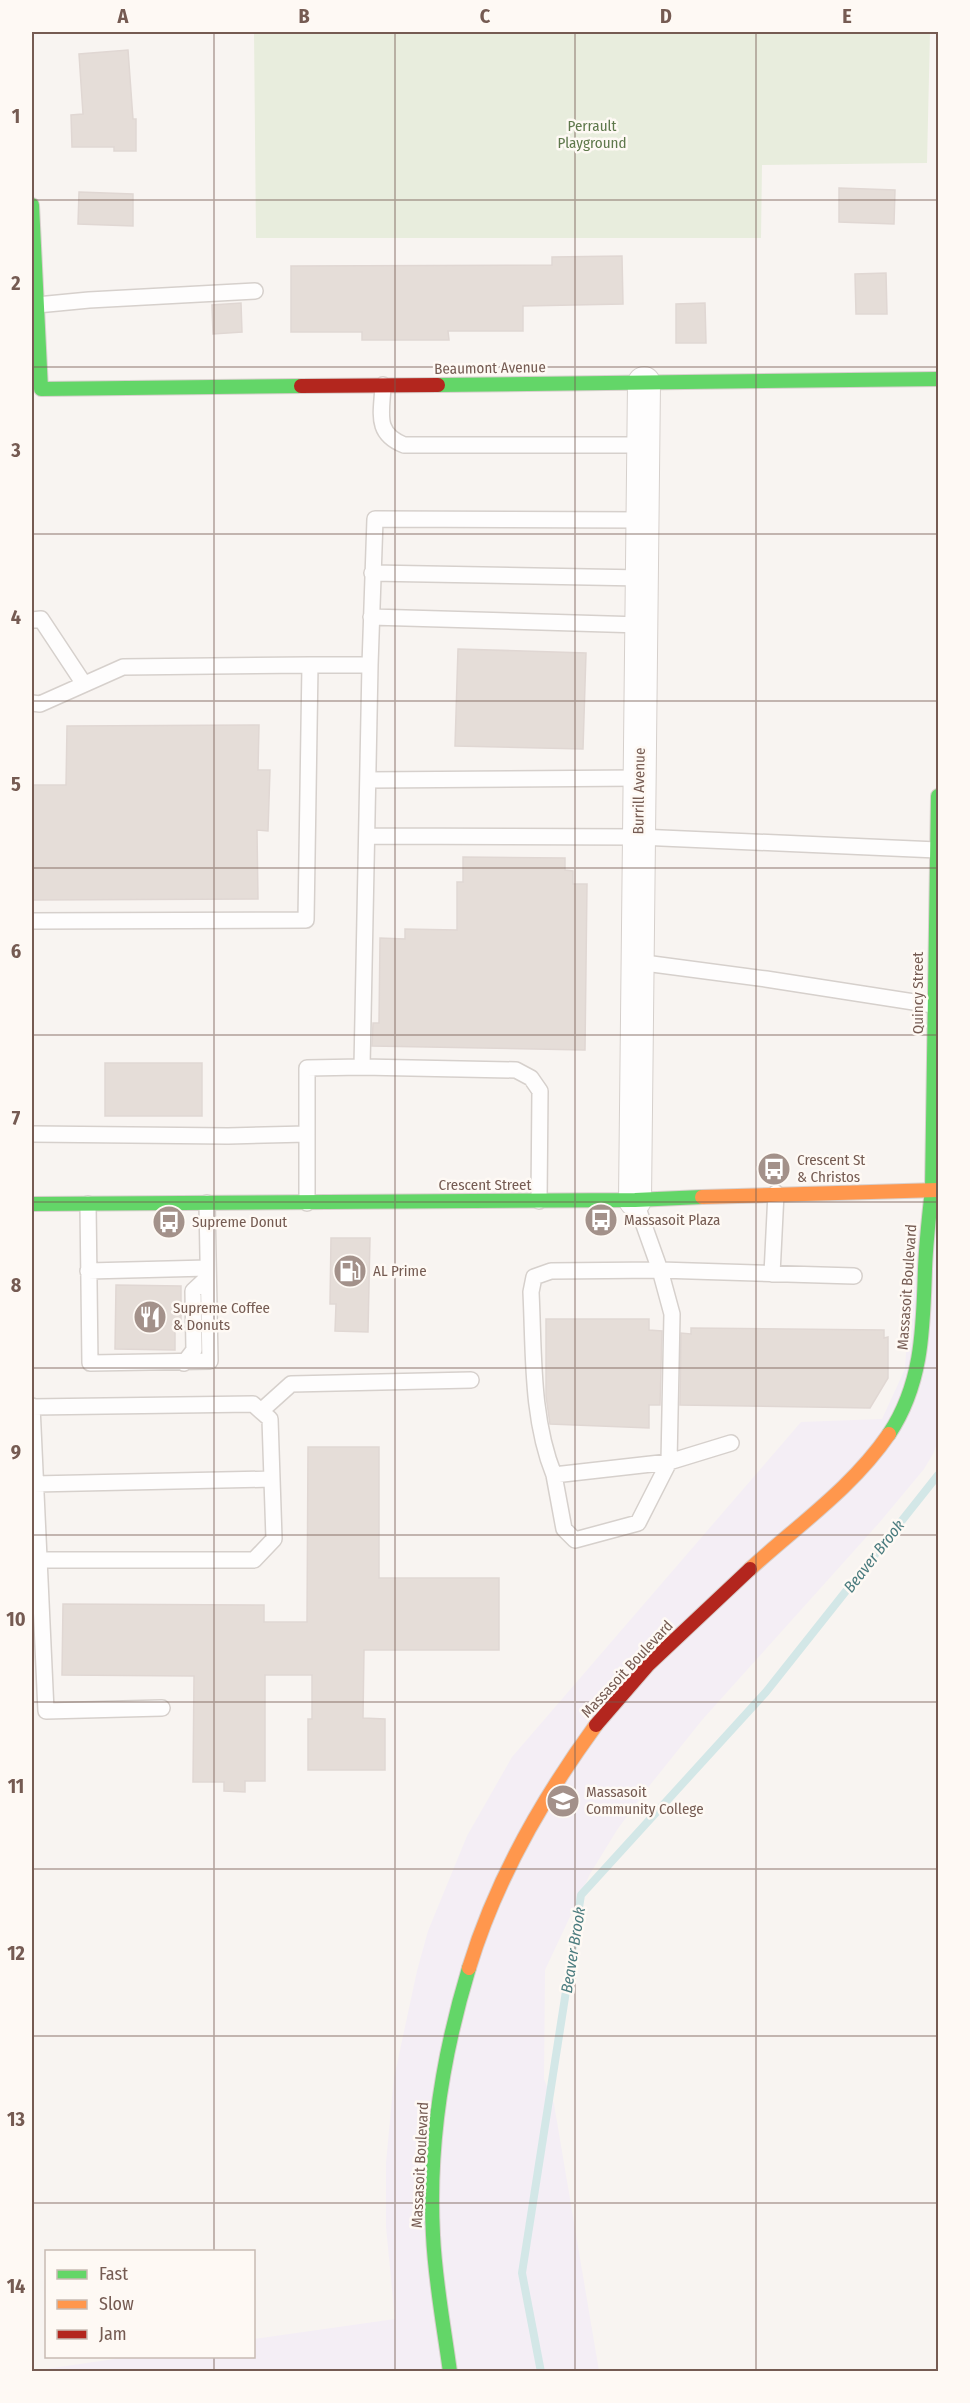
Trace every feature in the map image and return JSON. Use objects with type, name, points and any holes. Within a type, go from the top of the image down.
[{"type":"street","points":[[32,205],[33,272],[37,305]]},
{"type":"street","name":"Beaumont Avenue","points":[[37,305],[41,389],[939,380]]},
{"type":"street","name":"Burrill Avenue","points":[[635,1200],[644,382]]},
{"type":"street","name":"Quincy Street","points":[[935,1190],[937,1075],[935,999],[939,796]]},
{"type":"street","name":"Crescent Street","points":[[32,1204],[635,1200],[776,1193],[935,1190]]},
{"type":"street","name":"Massasoit Boulevard","points":[[450,2372],[434,2255],[432,2192],[436,2121],[450,2034],[471,1960],[497,1890],[528,1829],[560,1774],[606,1712],[674,1640],[744,1574],[858,1474],[894,1427],[911,1391],[922,1341],[927,1236],[935,1190]]},
{"type":"lane","points":[[37,305],[255,291]]},
{"type":"lane","points":[[383,385],[382,428],[390,440],[404,445],[643,445]]},
{"type":"lane","points":[[362,1067],[375,519],[642,520]]},
{"type":"lane","points":[[372,573],[642,578]]},
{"type":"lane","points":[[371,618],[641,625]]},
{"type":"lane","points":[[32,620],[41,619],[84,684]]},
{"type":"lane","points":[[32,921],[306,920],[310,665]]},
{"type":"lane","points":[[32,704],[40,704],[123,667],[370,665]]},
{"type":"lane","points":[[368,780],[639,778]]},
{"type":"lane","points":[[367,836],[639,837],[937,850]]},
{"type":"lane","points":[[637,962],[935,999]]},
{"type":"lane","points":[[307,1203],[307,1068],[362,1067],[516,1070],[531,1078],[540,1091],[539,1201]]},
{"type":"lane","points":[[32,1134],[228,1136],[307,1134]]},
{"type":"lane","points":[[772,1274],[776,1193]]},
{"type":"lane","points":[[635,1200],[660,1270],[672,1314],[669,1462],[638,1523],[575,1540],[564,1529],[554,1475],[545,1452],[536,1400],[531,1292],[534,1276],[551,1270],[660,1270],[854,1276]]},
{"type":"lane","points":[[88,1204],[90,1363],[184,1363],[210,1361],[207,1203]]},
{"type":"lane","points":[[88,1271],[208,1273]]},
{"type":"lane","points":[[261,1411],[291,1384],[471,1380]]},
{"type":"lane","points":[[37,1560],[254,1560],[274,1539],[270,1419],[253,1404],[32,1406],[37,1560],[46,1711],[162,1708]]},
{"type":"lane","points":[[554,1475],[669,1462],[731,1443]]},
{"type":"lane","points":[[34,1484],[272,1479]]},
{"type":"shaded area","name":"Massasoit Community College","points":[[909,1230],[938,1230],[938,1441],[933,1454],[924,1469],[879,1523],[702,1720],[646,1790],[617,1830],[590,1874],[545,1970],[544,2079],[554,2104],[599,2371],[32,2371],[121,2358],[255,2358],[255,2339],[395,2319],[386,2227],[386,2163],[394,2078],[428,1931],[467,1836],[512,1757],[801,1422],[882,1419],[905,1369],[911,1278]]},
{"type":"green space","name":"Perrault Playground","points":[[254,32],[930,32],[927,163],[762,165],[761,238],[256,238]]},
{"type":"building","points":[[128,50],[133,119],[136,119],[136,151],[114,151],[114,147],[72,147],[71,115],[83,114],[79,54]]},
{"type":"building","points":[[839,188],[895,190],[894,224],[839,222]]},
{"type":"building","points":[[79,192],[133,194],[133,226],[78,224]]},
{"type":"building","points":[[622,256],[623,304],[523,306],[523,331],[448,331],[449,340],[362,340],[362,332],[291,332],[291,266],[552,265],[552,257]]},
{"type":"building","points":[[886,273],[887,314],[856,314],[855,274]]},
{"type":"building","points":[[241,303],[242,332],[213,334],[212,305]]},
{"type":"building","points":[[705,303],[706,343],[676,343],[676,304]]},
{"type":"building","points":[[458,649],[586,653],[583,749],[455,746]]},
{"type":"building","points":[[259,725],[258,770],[270,770],[268,831],[257,830],[258,899],[32,900],[32,785],[66,785],[67,726]]},
{"type":"building","points":[[463,857],[565,858],[565,870],[573,871],[573,884],[587,884],[585,1050],[372,1046],[373,1023],[379,1023],[380,938],[405,939],[405,929],[457,930],[457,882],[463,882]]},
{"type":"building","points":[[105,1063],[202,1063],[202,1116],[105,1116]]},
{"type":"building","name":"AL Prime","points":[[331,1238],[370,1238],[368,1332],[335,1331],[336,1304],[330,1304]]},
{"type":"building","name":"Supreme Coffee & Donuts","points":[[116,1285],[181,1286],[181,1323],[180,1329],[175,1329],[175,1350],[115,1349]]},
{"type":"building","points":[[546,1319],[649,1319],[649,1330],[662,1331],[660,1405],[649,1405],[649,1428],[550,1424],[546,1396]]},
{"type":"building","points":[[691,1328],[884,1330],[884,1338],[888,1337],[888,1378],[870,1408],[680,1405],[681,1333],[691,1334]]},
{"type":"building","points":[[308,1447],[379,1447],[379,1578],[499,1578],[499,1650],[364,1650],[363,1718],[385,1719],[385,1770],[308,1770],[308,1719],[312,1719],[312,1675],[265,1675],[265,1781],[245,1781],[245,1792],[224,1791],[224,1782],[193,1782],[194,1676],[62,1675],[63,1604],[264,1605],[264,1622],[307,1622]]},
{"type":"waterway","name":"Beaver Brook","points":[[541,2372],[522,2273],[581,1895],[766,1692],[938,1475]]},
{"type":"traffic: fast","points":[[32,205],[41,389],[301,386]]},
{"type":"traffic: fast","points":[[438,385],[938,379]]},
{"type":"traffic: fast","points":[[889,1434],[909,1395],[922,1333],[926,1249],[932,1190],[938,796]]},
{"type":"traffic: fast","points":[[32,1204],[635,1200],[702,1197]]},
{"type":"traffic: fast","points":[[450,2372],[434,2252],[433,2167],[435,2133],[445,2066],[469,1968]]},
{"type":"traffic: slow","points":[[702,1197],[938,1190]]},
{"type":"traffic: slow","points":[[750,1569],[841,1489],[874,1454],[889,1434]]},
{"type":"traffic: slow","points":[[469,1968],[493,1903],[522,1841],[557,1782],[596,1725]]},
{"type":"traffic: jam","points":[[301,386],[438,385]]},
{"type":"traffic: jam","points":[[596,1725],[648,1665],[750,1569]]},
{"type":"place","name":"Crescent St & Christos","points":[[774,1169]]},
{"type":"place","name":"Massasoit Plaza","points":[[601,1220]]},
{"type":"place","name":"Supreme Donut","points":[[169,1222]]},
{"type":"place","name":"AL Prime","points":[[350,1271]]},
{"type":"place","name":"Supreme Coffee & Donuts","points":[[150,1317]]},
{"type":"place","name":"Massasoit Community College","points":[[563,1801]]}]
